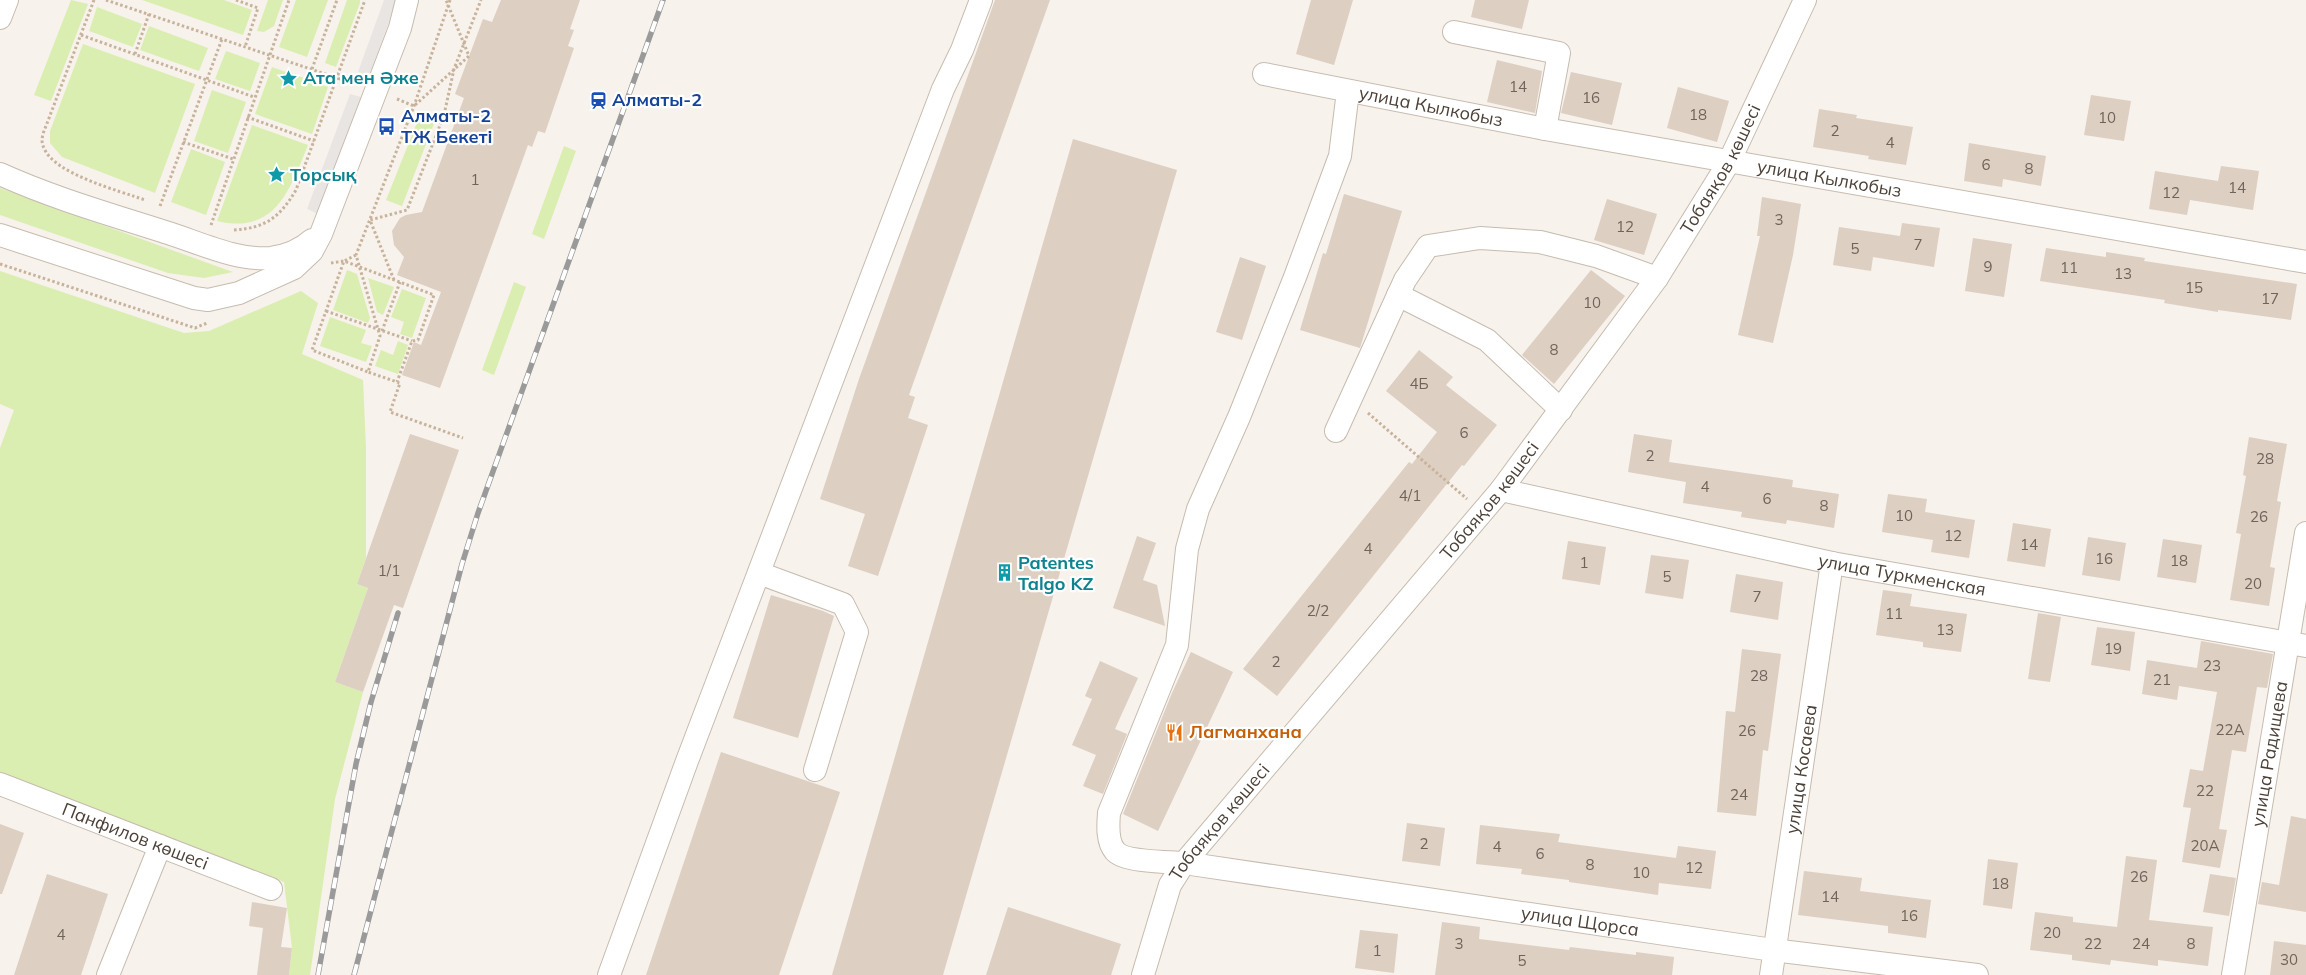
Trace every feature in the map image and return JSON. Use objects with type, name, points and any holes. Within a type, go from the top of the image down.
[{"type":"street","points":[[0,18],[7,0]]},
{"type":"street","points":[[0,235],[179,295],[208,300],[239,293],[294,268],[312,251],[324,226],[400,28],[407,0]]},
{"type":"street","points":[[609,975],[759,573],[940,98],[982,0]]},
{"type":"street","name":"Тобаяқов көшесі","points":[[1142,975],[1170,885],[1184,863],[1501,490],[1657,278],[1729,162],[1806,0]]},
{"type":"street","points":[[1454,32],[1560,54],[1545,129]]},
{"type":"street","name":"улица Кылкобыз","points":[[1264,74],[1545,129],[2306,262]]},
{"type":"street","name":"улица Щорса","points":[[1348,91],[1340,156],[1240,417],[1198,509],[1187,549],[1182,586],[1181,622],[1177,644],[1109,813],[1108,827],[1115,852],[1125,857],[1184,863],[1773,950],[1977,975]]},
{"type":"street","points":[[0,174],[53,196],[230,253],[271,258],[290,254],[307,244],[324,226]]},
{"type":"street","points":[[1336,431],[1405,280],[1428,246],[1480,238],[1540,242],[1596,256],[1657,278]]},
{"type":"street","points":[[1398,295],[1487,340],[1561,410]]},
{"type":"street","name":"улица Туркменская","points":[[1501,490],[1832,564],[2297,645]]},
{"type":"street","name":"улица Радищева","points":[[2233,975],[2297,645],[2306,533]]},
{"type":"street","name":"улица Косаева","points":[[1771,975],[1773,950],[1832,564]]},
{"type":"street","points":[[759,573],[843,604],[857,632],[815,770]]},
{"type":"street","name":"Панфилов көшесі","points":[[0,784],[271,889]]},
{"type":"street","points":[[108,975],[160,846]]},
{"type":"path","points":[[94,0],[43,135],[44,149],[56,163],[72,172],[168,209]]},
{"type":"path","points":[[106,0],[349,82]]},
{"type":"path","points":[[236,0],[258,8],[245,47]]},
{"type":"path","points":[[210,225],[268,55],[289,0]]},
{"type":"path","points":[[312,69],[337,0]]},
{"type":"path","points":[[227,229],[249,229],[275,218],[296,190],[365,0]]},
{"type":"path","points":[[414,106],[469,56],[446,0]]},
{"type":"path","points":[[450,0],[414,106],[370,220],[356,255],[344,262],[312,350],[400,383],[390,412],[463,438]]},
{"type":"path","points":[[370,220],[407,210],[444,114],[454,69],[481,0]]},
{"type":"path","points":[[135,54],[149,14]]},
{"type":"path","points":[[81,35],[254,97]]},
{"type":"path","points":[[160,206],[222,39]]},
{"type":"path","points":[[392,98],[414,106]]},
{"type":"path","points":[[247,117],[314,141]]},
{"type":"path","points":[[183,142],[233,159]]},
{"type":"path","points":[[370,220],[394,280]]},
{"type":"path","points":[[202,222],[220,228]]},
{"type":"path","points":[[356,255],[380,330],[380,336],[368,372]]},
{"type":"path","points":[[326,311],[412,342],[418,340],[434,295],[344,262]]},
{"type":"path","points":[[380,330],[400,282]]},
{"type":"path","points":[[397,382],[412,342]]},
{"type":"path","points":[[1350,398],[1482,512]]},
{"type":"green space","points":[[71,0],[88,4],[51,101],[34,95]]},
{"type":"green space","points":[[142,0],[224,0],[252,10],[243,35]]},
{"type":"green space","points":[[268,0],[283,0],[274,26],[264,32],[257,31]]},
{"type":"green space","points":[[296,0],[328,0],[307,57],[279,47]]},
{"type":"green space","points":[[347,0],[360,0],[360,3],[336,67],[325,63]]},
{"type":"green space","points":[[97,7],[142,24],[133,47],[89,31]]},
{"type":"green space","points":[[149,26],[208,48],[199,71],[140,50]]},
{"type":"green space","points":[[83,44],[195,84],[155,193],[62,157],[50,143],[50,131]]},
{"type":"green space","points":[[226,51],[260,63],[250,91],[215,79]]},
{"type":"green space","points":[[272,67],[286,72],[283,79],[293,82],[296,75],[328,87],[312,134],[255,114]]},
{"type":"green space","points":[[212,90],[246,102],[228,153],[194,141]]},
{"type":"green space","points":[[420,115],[435,121],[402,206],[386,200]]},
{"type":"green space","points":[[252,125],[308,145],[287,192],[278,205],[267,215],[254,221],[237,224],[217,221]]},
{"type":"green space","points":[[564,146],[576,151],[544,239],[532,234]]},
{"type":"green space","points":[[191,149],[225,162],[206,215],[171,202]]},
{"type":"green space","points":[[0,188],[233,272],[204,278],[168,273],[0,215]]},
{"type":"green space","points":[[347,270],[357,274],[370,318],[368,323],[333,310]]},
{"type":"green space","points":[[0,271],[184,333],[209,331],[301,291],[318,303],[302,354],[363,380],[366,448],[366,558],[357,584],[368,588],[335,682],[363,692],[335,799],[310,975],[289,975],[292,948],[284,882],[0,772],[0,448],[14,410],[0,404]]},
{"type":"green space","points":[[368,278],[394,287],[383,315],[377,312]]},
{"type":"green space","points":[[514,282],[526,287],[494,375],[482,370]]},
{"type":"green space","points":[[402,289],[426,298],[412,338],[400,334],[404,322],[391,317]]},
{"type":"green space","points":[[330,317],[366,330],[361,343],[372,346],[366,362],[320,346]]},
{"type":"green space","points":[[398,341],[408,345],[398,374],[375,366],[381,350],[393,355]]},
{"type":"shaded area","points":[[384,0],[397,0],[369,76],[358,72]]},
{"type":"shaded area","points":[[350,94],[361,97],[318,214],[307,209]]},
{"type":"building","name":"Алматы-2","points":[[501,0],[580,0],[570,29],[574,30],[568,46],[574,48],[545,133],[538,131],[532,147],[528,145],[440,388],[402,375],[414,342],[421,345],[441,292],[397,275],[404,257],[394,245],[392,231],[400,218],[422,212],[464,98],[455,94],[483,19],[492,22]]},
{"type":"building","points":[[995,0],[1050,0],[909,395],[915,397],[908,418],[928,425],[878,576],[848,566],[865,514],[820,499],[859,379]]},
{"type":"building","points":[[1311,0],[1353,0],[1334,65],[1296,54]]},
{"type":"building","points":[[1475,0],[1529,0],[1522,29],[1471,17]]},
{"type":"building","points":[[1497,60],[1542,71],[1535,113],[1487,102]]},
{"type":"building","points":[[1571,72],[1622,83],[1612,125],[1561,113]]},
{"type":"building","points":[[1678,87],[1729,101],[1717,142],[1667,128]]},
{"type":"building","points":[[2091,95],[2131,101],[2124,141],[2084,135]]},
{"type":"building","points":[[1819,109],[1857,115],[1856,118],[1913,127],[1906,165],[1868,159],[1869,156],[1813,147]]},
{"type":"building","name":"Patentes Talgo KZ","points":[[1073,139],[1177,170],[943,975],[832,975]]},
{"type":"building","points":[[1969,143],[2046,156],[2041,186],[2003,179],[2002,187],[1964,181]]},
{"type":"building","points":[[2221,166],[2259,171],[2253,210],[2190,200],[2187,215],[2149,209],[2155,171],[2218,181]]},
{"type":"building","points":[[1344,194],[1402,211],[1360,348],[1300,330],[1323,253],[1326,254]]},
{"type":"building","points":[[1762,197],[1801,204],[1793,255],[1773,343],[1738,335],[1760,236],[1757,236]]},
{"type":"building","points":[[1607,199],[1657,214],[1644,255],[1594,240]]},
{"type":"building","points":[[1902,223],[1940,228],[1934,267],[1873,257],[1871,271],[1833,265],[1839,227],[1900,236]]},
{"type":"building","points":[[1973,238],[2012,244],[2004,297],[1965,291]]},
{"type":"building","points":[[2046,248],[2106,257],[2106,252],[2145,258],[2144,261],[2297,284],[2291,320],[2218,310],[2218,312],[2164,303],[2165,300],[2040,281]]},
{"type":"building","points":[[1240,257],[1266,266],[1242,340],[1216,332]]},
{"type":"building","points":[[1591,270],[1625,296],[1554,384],[1522,355]]},
{"type":"building","points":[[1419,350],[1453,377],[1446,385],[1497,425],[1464,466],[1462,465],[1277,696],[1243,669],[1409,462],[1412,464],[1437,432],[1386,391]]},
{"type":"building","points":[[410,434],[459,450],[403,608],[394,605],[363,692],[335,682],[368,588],[357,584]]},
{"type":"building","points":[[1634,434],[1672,440],[1669,462],[1793,480],[1792,487],[1839,494],[1834,528],[1787,520],[1786,524],[1741,517],[1742,512],[1683,503],[1686,482],[1628,472]]},
{"type":"building","points":[[2249,437],[2287,444],[2277,501],[2281,502],[2270,567],[2275,568],[2269,606],[2230,600],[2241,534],[2236,533],[2246,476],[2243,475]]},
{"type":"building","points":[[1888,494],[1927,499],[1925,512],[1975,520],[1969,558],[1931,552],[1933,540],[1882,532]]},
{"type":"building","points":[[2013,523],[2051,529],[2045,567],[2007,561]]},
{"type":"building","points":[[1137,536],[1156,543],[1143,580],[1157,585],[1165,626],[1113,608]]},
{"type":"building","points":[[2088,537],[2126,543],[2120,581],[2082,575]]},
{"type":"building","points":[[2163,539],[2202,545],[2196,583],[2157,577]]},
{"type":"building","points":[[1568,541],[1606,547],[1600,585],[1562,579]]},
{"type":"building","points":[[1651,555],[1689,560],[1683,599],[1645,593]]},
{"type":"building","points":[[1736,574],[1783,582],[1778,620],[1730,612]]},
{"type":"building","points":[[1883,590],[1912,594],[1910,606],[1967,614],[1961,652],[1923,647],[1923,642],[1876,635]]},
{"type":"building","points":[[771,595],[834,616],[798,738],[733,718]]},
{"type":"building","points":[[2038,613],[2061,617],[2050,682],[2028,679]]},
{"type":"building","points":[[2097,627],[2135,632],[2130,671],[2091,665]]},
{"type":"building","points":[[2201,641],[2273,654],[2267,688],[2257,687],[2246,752],[2232,750],[2219,829],[2227,830],[2220,868],[2182,862],[2191,808],[2183,807],[2190,769],[2203,771],[2217,692],[2179,686],[2177,700],[2142,694],[2147,660],[2197,668]]},
{"type":"building","points":[[1742,649],[1781,654],[1768,751],[1763,750],[1756,816],[1717,812],[1726,711],[1735,712]]},
{"type":"building","points":[[1191,652],[1233,672],[1158,831],[1123,814],[1172,693]]},
{"type":"building","points":[[1100,661],[1138,678],[1115,729],[1127,734],[1103,794],[1083,786],[1096,755],[1072,745],[1092,699],[1085,696]]},
{"type":"building","points":[[721,752],[840,792],[779,975],[646,975]]},
{"type":"building","points":[[2291,816],[2306,819],[2306,912],[2258,904],[2262,882],[2279,885]]},
{"type":"building","points":[[1407,823],[1445,828],[1440,866],[1402,861]]},
{"type":"building","points":[[0,824],[24,833],[2,894],[0,894]]},
{"type":"building","points":[[1480,825],[1560,834],[1558,842],[1676,858],[1678,846],[1716,851],[1711,889],[1659,883],[1658,895],[1521,874],[1522,869],[1476,864]]},
{"type":"building","points":[[2126,856],[2157,860],[2149,920],[2213,927],[2208,966],[2158,960],[2158,966],[2111,960],[2110,965],[2072,960],[2072,955],[2030,950],[2035,912],[2073,917],[2073,922],[2117,927]]},
{"type":"building","points":[[1988,859],[2018,863],[2012,909],[1983,905]]},
{"type":"building","points":[[1804,871],[1862,878],[1860,891],[1931,900],[1926,938],[1888,933],[1888,926],[1798,915]]},
{"type":"building","points":[[47,874],[108,894],[81,975],[14,975]]},
{"type":"building","points":[[2210,874],[2236,878],[2229,916],[2203,912]]},
{"type":"building","points":[[252,902],[287,908],[281,947],[292,948],[289,975],[257,975],[263,928],[249,926]]},
{"type":"building","points":[[1008,907],[1121,944],[1111,975],[986,975]]},
{"type":"building","points":[[1442,922],[1480,927],[1479,939],[1569,950],[1570,947],[1636,955],[1636,952],[1674,957],[1672,975],[1435,975]]},
{"type":"building","points":[[1360,930],[1398,934],[1394,973],[1355,968]]},
{"type":"building","points":[[2274,941],[2306,945],[2306,975],[2270,975]]},
{"type":"railway","points":[[354,975],[462,564],[478,513],[663,0]]},
{"type":"railway","points":[[318,975],[356,764],[371,702],[398,613]]},
{"type":"place","name":"Ата мен Әже","points":[[289,78]]},
{"type":"place","name":"Алматы-2","points":[[598,100]]},
{"type":"place","name":"Алматы-2 ТЖ Бекеті","points":[[387,126]]},
{"type":"place","name":"Торсық","points":[[276,175]]},
{"type":"place","name":"Patentes Talgo KZ","points":[[1004,573]]},
{"type":"place","name":"Лагманхана","points":[[1175,732]]}]
